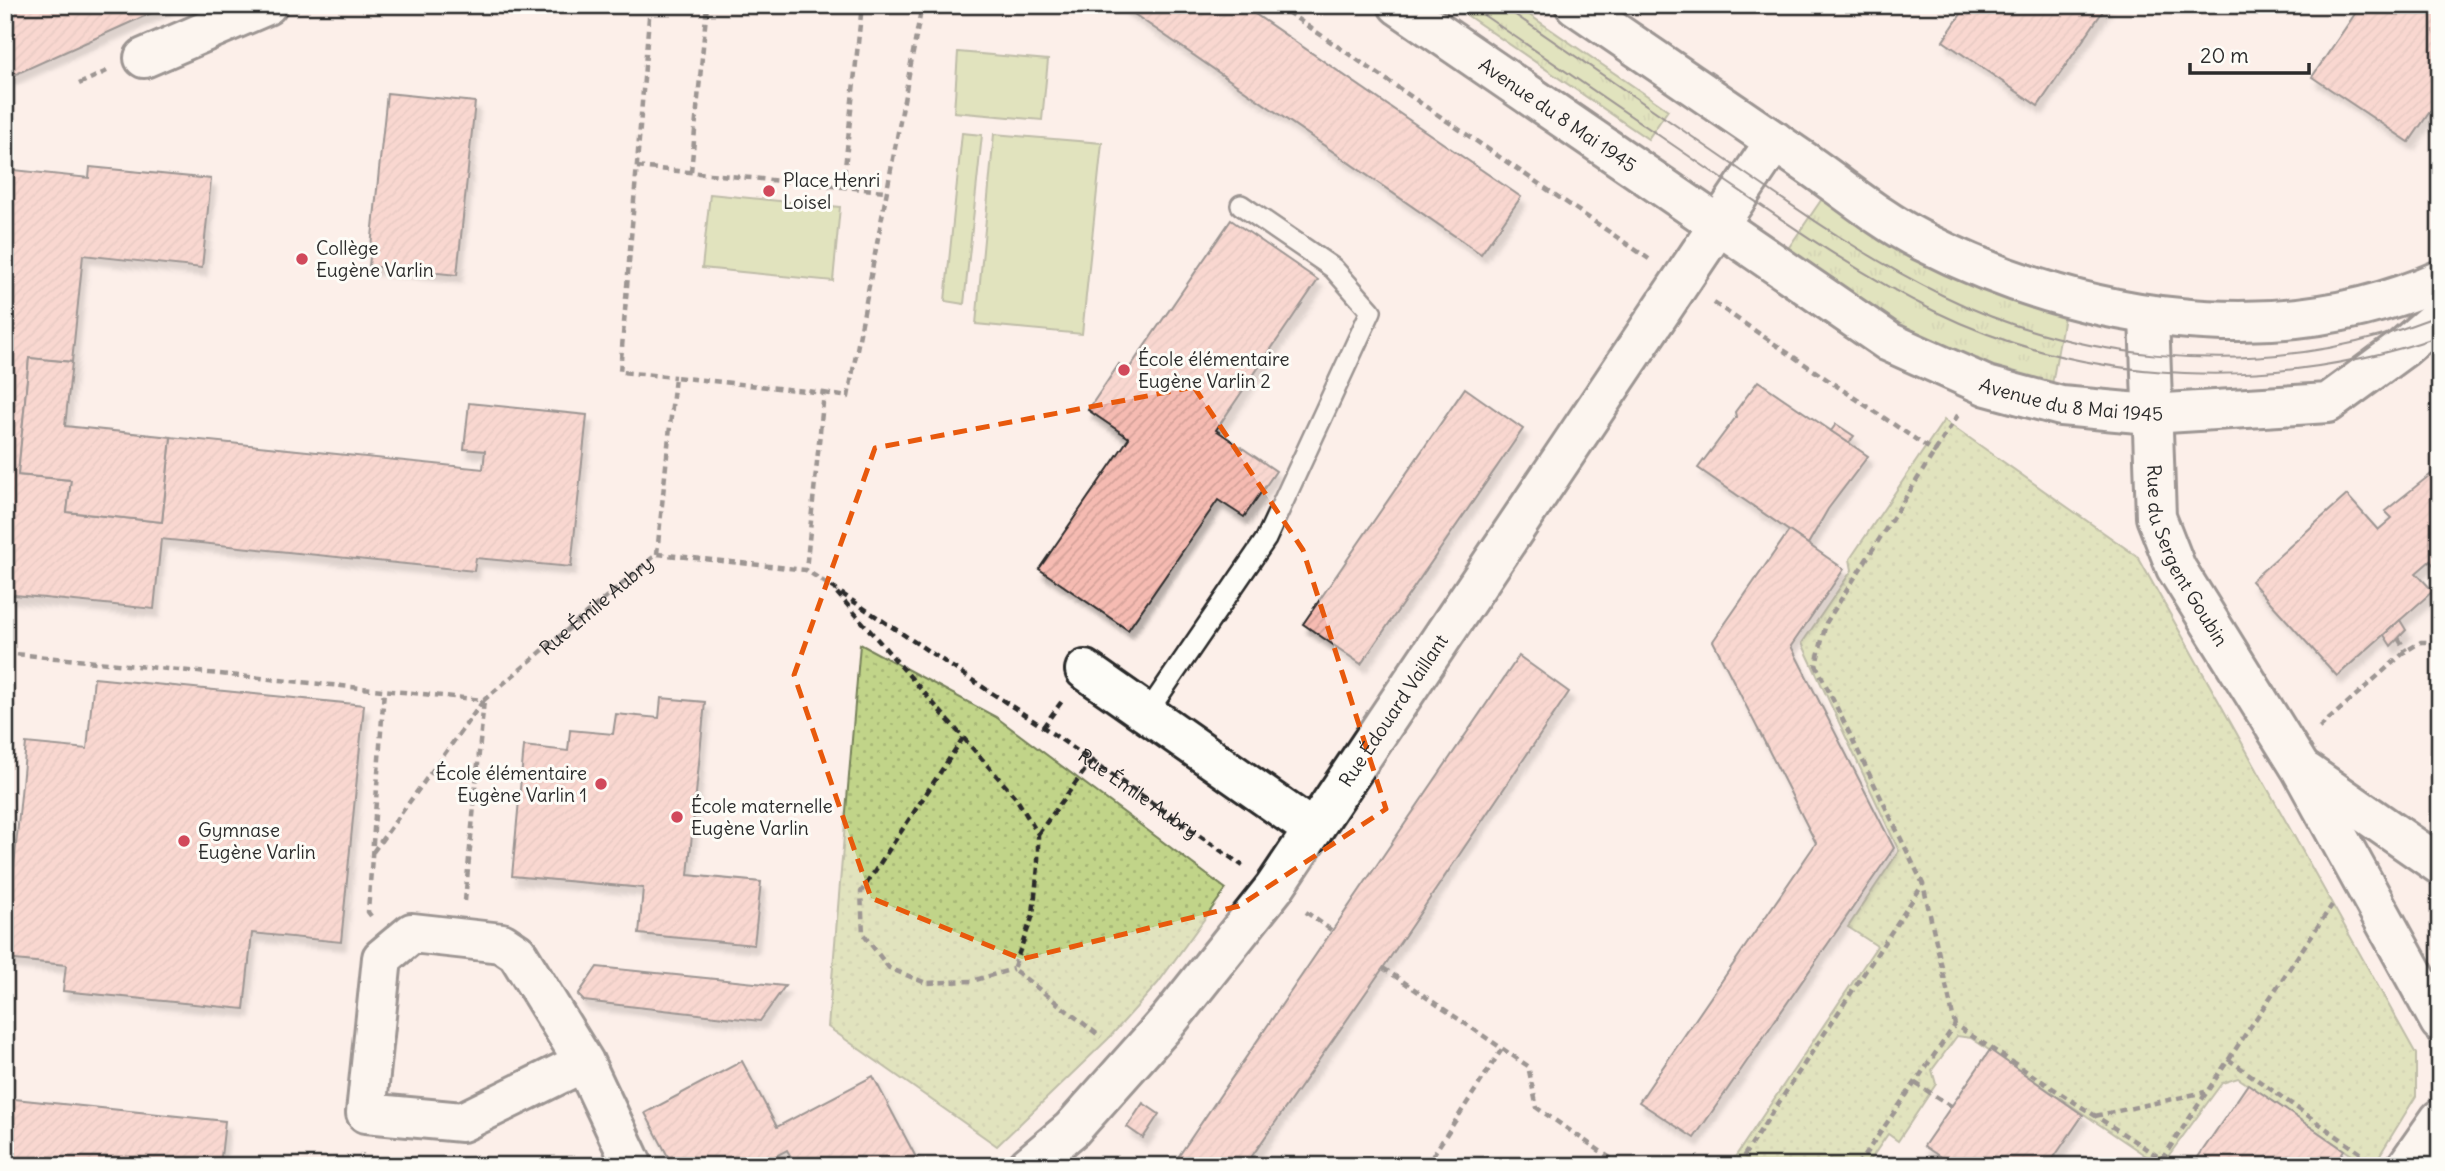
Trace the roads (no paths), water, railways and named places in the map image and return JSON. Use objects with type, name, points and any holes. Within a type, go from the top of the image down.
[{"type":"street","points":[[128,64],[267,5]]},
{"type":"street","name":"Avenue du 8 Mai 1945","points":[[1398,5],[1889,342],[1977,384],[2061,406],[2150,414],[2328,403],[2403,348],[2440,316]]},
{"type":"street","points":[[1575,5],[1917,239],[2001,277],[2077,300],[2149,316],[2247,322],[2327,315],[2415,291],[2440,280]]},
{"type":"street","points":[[1720,225],[1775,141]]},
{"type":"street","name":"Rue Édouard Vaillant","points":[[1028,1166],[1072,1129],[1132,1062],[1274,888],[1720,225]]},
{"type":"street","name":"Rue du Sergent Goubin","points":[[2149,316],[2150,414],[2156,517],[2176,568],[2301,769],[2440,1022]]},
{"type":"street","points":[[1085,670],[1313,830]]},
{"type":"street","name":"Rue du Sergent Goubin","points":[[2301,769],[2440,865]]},
{"type":"street","points":[[584,1062],[462,1122],[366,1113],[382,958],[412,933],[502,943],[517,953],[584,1062],[633,1166]]},
{"type":"street","points":[[2407,1166],[2440,1118]]},
{"type":"lane","points":[[1147,713],[1266,539],[1371,311],[1333,268],[1241,205]]},
{"type":"tram line","points":[[1469,5],[1846,261],[1934,311],[1994,336],[2056,355],[2120,367],[2184,373],[2250,373],[2314,366],[2378,354],[2440,336]]},
{"type":"tram line","points":[[1501,5],[1830,231],[1913,280],[1993,317],[2046,334],[2101,347],[2157,355],[2214,358],[2270,356],[2326,348],[2380,336],[2440,315]]},
{"type":"place","name":"Place Henri Loisel","points":[[769,191]]},
{"type":"place","name":"Collège Eugène Varlin","points":[[302,259]]},
{"type":"place","name":"École élémentaire Eugène Varlin 2","points":[[1124,370]]},
{"type":"place","name":"École élémentaire Eugène Varlin 1","points":[[601,784]]},
{"type":"place","name":"École maternelle Eugène Varlin","points":[[677,817]]},
{"type":"place","name":"Gymnase Eugène Varlin","points":[[184,841]]}]
